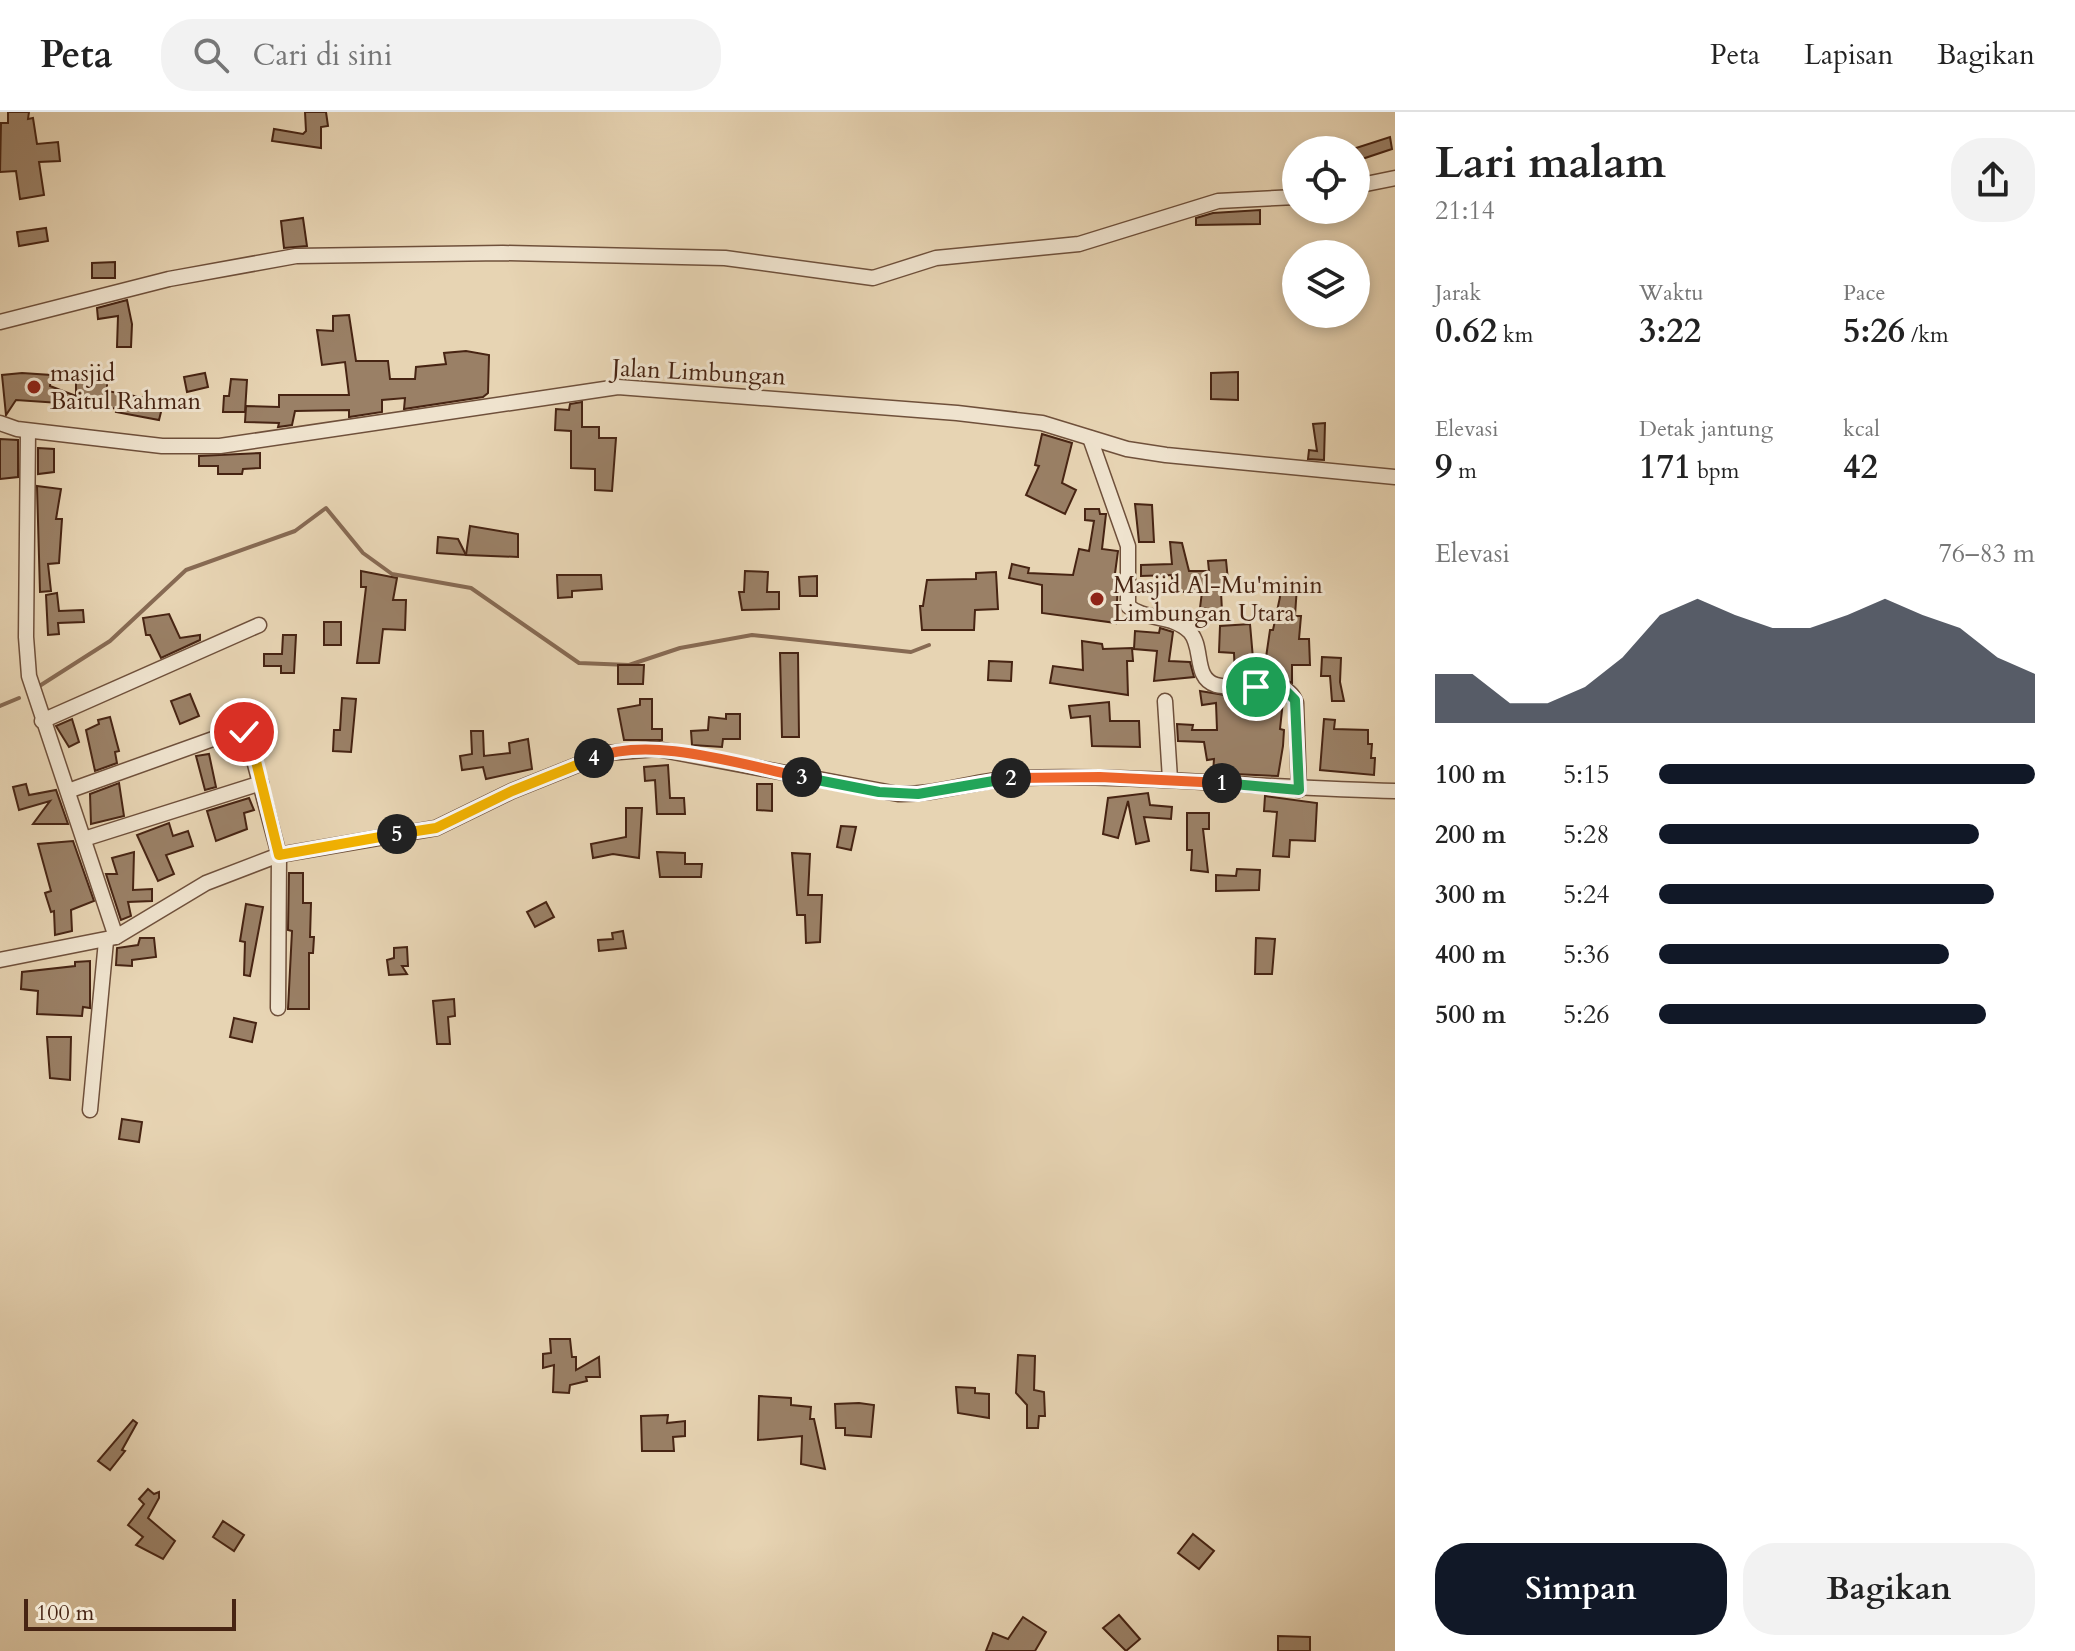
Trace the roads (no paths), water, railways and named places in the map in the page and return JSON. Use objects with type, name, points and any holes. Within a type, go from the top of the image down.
[{"type":"street","points":[[1370,183],[1395,178]]},
{"type":"street","points":[[0,322],[180,277],[296,256],[503,253],[725,258],[873,278],[936,258],[1079,244],[1218,201],[1282,198]]},
{"type":"street","name":"Jalan Limbungan","points":[[0,423],[28,431],[162,446],[220,446],[618,387],[957,413],[1042,423],[1090,438],[1166,455],[1395,477]]},
{"type":"street","points":[[28,431],[26,647],[33,696],[84,839],[111,939],[90,1110]]},
{"type":"street","points":[[1090,438],[1128,546],[1128,606],[1135,611],[1170,620],[1188,630],[1199,647],[1202,672],[1211,683],[1234,687],[1279,687],[1290,692],[1296,706],[1299,790]]},
{"type":"street","points":[[42,721],[259,625]]},
{"type":"street","points":[[1165,701],[1170,779]]},
{"type":"street","points":[[68,791],[238,730],[247,734],[279,855],[278,1008]]},
{"type":"street","points":[[0,960],[111,939],[206,883],[279,855],[436,828],[512,791],[607,753],[623,750],[657,749],[898,794],[918,794],[1014,778],[1170,779],[1299,790],[1395,791]]},
{"type":"street","points":[[84,839],[261,783]]},
{"type":"waterway","points":[[41,685],[110,641],[186,570],[295,531],[326,508],[363,553],[392,574],[471,588],[579,663],[629,665],[680,648],[752,635],[911,652],[929,645]]},
{"type":"waterway","points":[[0,706],[19,698]]},
{"type":"place","name":"masjid Baitul Rahman","points":[[34,387]]},
{"type":"place","name":"Masjid Al-Mu'minin Limbungan Utara","points":[[1097,599]]}]
